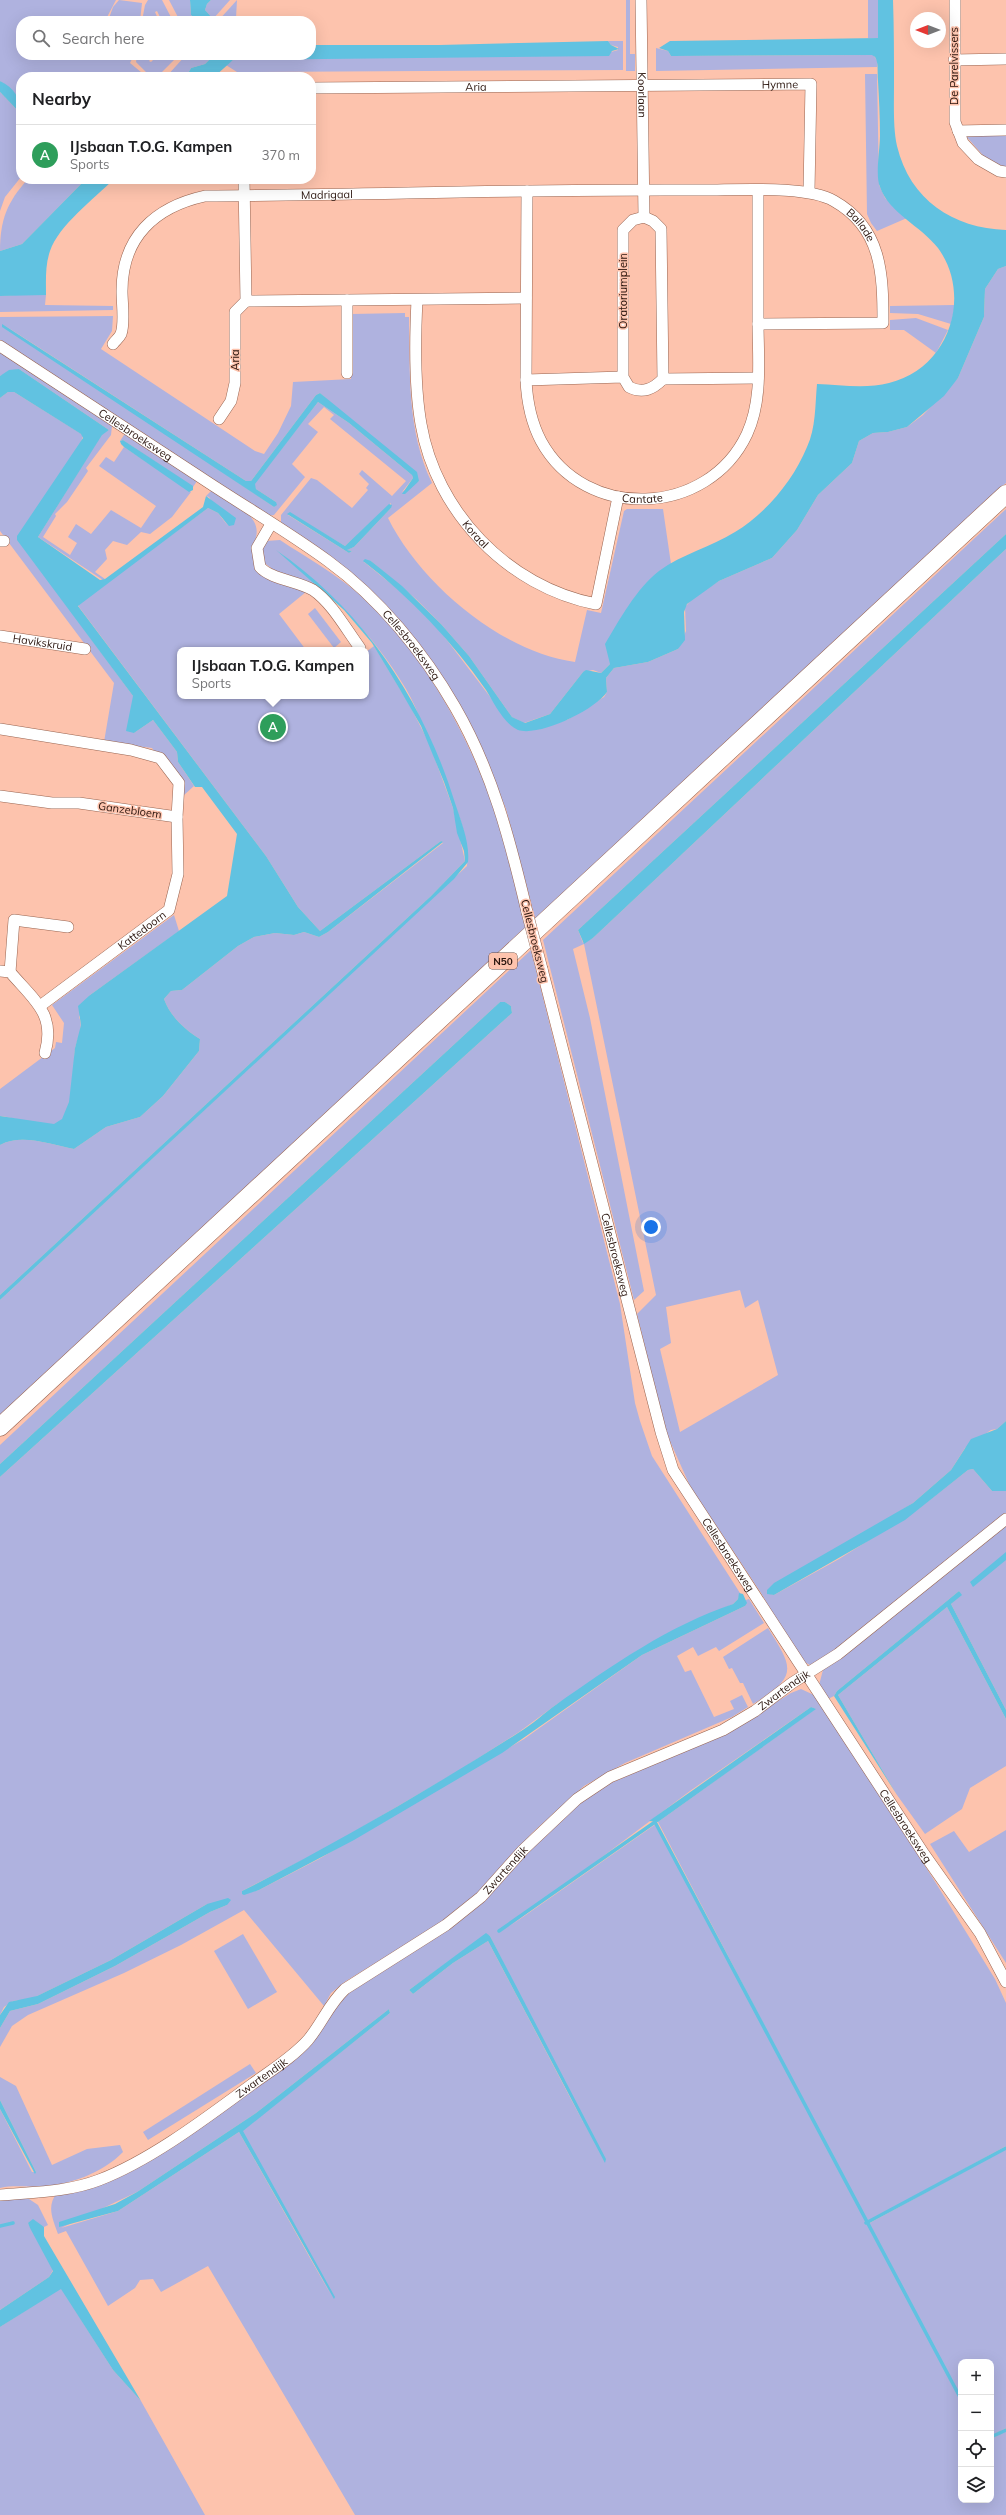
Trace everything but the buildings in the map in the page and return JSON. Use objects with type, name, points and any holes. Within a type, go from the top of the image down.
[{"type":"highway","name":"N50","points":[[0,1427],[1006,494]]},
{"type":"highway","name":"N50","points":[[0,1436],[1006,503]]},
{"type":"street","name":"Koorlaan","points":[[641,0],[643,190]]},
{"type":"street","name":"De Parelvissers","points":[[954,0],[955,122],[963,143],[978,159],[998,171],[1006,172]]},
{"type":"street","points":[[954,60],[1006,59]]},
{"type":"street","name":"Hymne","points":[[642,85],[811,84],[809,191]]},
{"type":"street","name":"Aria","points":[[316,88],[642,85]]},
{"type":"street","points":[[958,131],[1006,130]]},
{"type":"street","points":[[244,184],[246,301],[526,298]]},
{"type":"street","points":[[643,190],[644,217],[653,221],[660,229],[663,379]]},
{"type":"street","name":"Ballade","points":[[643,190],[809,191],[835,201],[861,223],[874,242],[882,270],[884,323],[758,324]]},
{"type":"street","name":"Madrigaal","points":[[113,344],[121,334],[122,280],[129,251],[141,230],[161,212],[183,201],[205,196],[244,195],[643,190]]},
{"type":"street","name":"Cantate","points":[[527,192],[526,380],[531,417],[548,452],[575,479],[597,491],[618,497],[645,500],[671,496],[698,486],[721,469],[747,434],[756,406],[758,378],[758,191]]},
{"type":"street","name":"Oratoriumplein","points":[[623,378],[623,230],[633,220],[644,217]]},
{"type":"street","points":[[347,300],[347,373]]},
{"type":"street","name":"Koraal","points":[[417,300],[417,388],[425,443],[446,493],[466,524],[486,546],[505,562],[536,582],[570,597],[596,604],[618,497]]},
{"type":"street","name":"Aria","points":[[219,419],[230,401],[235,383],[235,312],[246,301]]},
{"type":"street","name":"Cellesbroeksweg","points":[[0,346],[328,561],[388,617],[419,653],[454,705],[474,744],[498,802],[528,912],[666,1453],[690,1499],[807,1674],[924,1854],[980,1934],[1006,1982]]},
{"type":"street","points":[[526,380],[623,378],[629,387],[644,391],[651,389],[663,379],[758,378]]},
{"type":"street","points":[[271,524],[257,548],[260,566],[268,573],[293,580],[315,592],[327,604],[359,647]]},
{"type":"street","name":"Havikskruid","points":[[0,636],[86,649]]},
{"type":"street","name":"Ganzebloem","points":[[0,729],[131,750],[160,758],[179,783],[177,817],[79,803],[52,803],[0,796]]},
{"type":"street","name":"Kattedoorn","points":[[40,1006],[169,910],[178,874],[177,817]]},
{"type":"street","points":[[45,1053],[50,1029],[40,1006],[5,972],[14,920],[68,927]]},
{"type":"street","name":"Zwartendijk","points":[[0,2194],[64,2189],[98,2180],[131,2165],[177,2135],[291,2057],[308,2040],[333,2001],[345,1989],[446,1925],[481,1897],[523,1850],[577,1799],[610,1777],[724,1730],[755,1711],[868,1630],[1006,1519]]},
{"type":"shaded area","points":[[0,0],[116,0],[108,16],[16,16],[16,60],[132,60],[130,63],[141,72],[16,72],[16,95],[12,90],[0,81]]},
{"type":"shaded area","points":[[119,0],[142,3],[141,16],[110,16],[113,7]]},
{"type":"shaded area","points":[[148,0],[162,0],[170,16],[160,16],[157,11],[155,12],[157,16],[143,16],[145,5]]},
{"type":"shaded area","points":[[169,0],[190,0],[192,16],[177,16]]},
{"type":"shaded area","points":[[190,0],[211,0],[207,4],[205,10],[210,16],[191,15]]},
{"type":"shaded area","points":[[211,0],[230,0],[216,16],[210,16],[205,10],[207,4]]},
{"type":"shaded area","points":[[237,0],[236,16],[223,16]]},
{"type":"shaded area","points":[[626,0],[630,0],[630,54],[635,54],[635,71],[626,71]]},
{"type":"shaded area","points":[[868,0],[878,0],[878,38],[868,38]]},
{"type":"shaded area","points":[[878,0],[893,0],[895,132],[897,146],[903,165],[912,182],[923,196],[936,208],[952,217],[968,224],[1006,230],[1006,266],[998,269],[985,289],[984,317],[958,378],[944,396],[907,427],[888,432],[873,433],[859,441],[852,463],[818,495],[797,530],[772,558],[719,581],[687,604],[684,612],[685,640],[678,649],[648,662],[614,668],[606,678],[607,692],[591,707],[579,714],[539,730],[518,730],[504,718],[473,672],[444,637],[414,605],[363,561],[365,559],[371,561],[402,586],[441,624],[469,656],[512,717],[525,723],[550,714],[583,672],[586,670],[601,673],[610,664],[605,644],[629,605],[651,578],[659,571],[677,560],[735,532],[768,506],[794,472],[810,440],[815,416],[817,384],[853,386],[881,385],[910,375],[927,363],[940,347],[949,328],[954,308],[954,287],[948,267],[938,248],[890,204],[880,187],[878,176],[880,136],[879,108],[877,65],[875,57],[872,55],[671,56],[668,51],[659,48],[670,41],[878,38]]},
{"type":"shaded area","points":[[608,41],[623,41],[623,70],[237,72],[226,65],[233,60],[316,60],[316,58],[611,52],[618,50],[618,47],[611,45]]},
{"type":"shaded area","points":[[608,41],[611,45],[619,49],[612,51],[609,56],[316,59],[316,45],[439,45]]},
{"type":"shaded area","points":[[656,48],[668,51],[671,56],[873,55],[877,60],[877,67],[656,71]]},
{"type":"shaded area","points":[[136,60],[150,60],[149,61],[151,62],[153,60],[174,60],[162,72],[146,72],[136,62]]},
{"type":"shaded area","points":[[181,60],[209,60],[205,64],[191,68],[189,72],[171,72]]},
{"type":"shaded area","points":[[209,60],[233,60],[220,72],[189,72],[191,68],[205,64]]},
{"type":"shaded area","points":[[865,74],[877,74],[879,185],[885,198],[907,218],[877,231],[867,214]]},
{"type":"shaded area","points":[[0,81],[13,90],[16,94],[16,109],[0,92]]},
{"type":"shaded area","points":[[0,92],[16,109],[16,183],[5,197],[0,211]]},
{"type":"shaded area","points":[[965,135],[1006,135],[1006,168],[987,160]]},
{"type":"shaded area","points":[[24,184],[81,184],[22,244],[0,251],[3,221],[10,204]]},
{"type":"shaded area","points":[[81,184],[109,184],[69,222],[55,241],[47,262],[46,295],[0,296],[0,251],[22,244]]},
{"type":"shaded area","points":[[1006,266],[1006,483],[781,697],[537,925],[506,809],[476,738],[405,630],[281,524],[281,515],[311,478],[317,480],[352,508],[368,490],[366,488],[369,484],[359,474],[362,470],[392,496],[406,481],[330,419],[334,415],[324,407],[308,424],[318,432],[292,464],[305,477],[274,515],[268,516],[0,343],[0,317],[113,316],[112,331],[101,349],[255,451],[264,454],[278,433],[291,406],[293,382],[351,379],[351,314],[405,313],[405,317],[409,317],[410,381],[414,423],[424,463],[432,483],[388,518],[402,542],[420,567],[466,611],[492,629],[519,644],[547,656],[575,662],[587,610],[601,613],[624,511],[627,509],[663,509],[671,564],[646,584],[635,597],[625,614],[610,664],[601,673],[593,670],[583,672],[550,714],[524,723],[512,717],[469,656],[441,624],[416,599],[371,561],[364,562],[406,596],[440,631],[513,727],[567,720],[604,697],[607,692],[606,678],[614,668],[648,662],[678,649],[686,631],[685,607],[694,597],[719,581],[772,558],[797,530],[818,495],[852,463],[859,441],[873,433],[888,432],[907,427],[923,415],[958,378],[984,317],[985,289],[998,269]],"holes":[[[4,325],[246,481],[251,481],[316,395],[320,393],[419,481],[402,492],[413,478],[412,475],[349,423],[318,402],[254,484],[256,489],[276,502],[274,507]],[[391,503],[391,508],[354,547],[346,550],[352,551],[349,553],[288,515],[290,513],[345,546]]]},
{"type":"shaded area","points":[[30,294],[46,295],[45,305],[113,306],[113,310],[0,312],[0,296]]},
{"type":"shaded area","points":[[955,305],[951,324],[918,314],[890,313],[890,306]]},
{"type":"shaded area","points":[[916,318],[948,330],[936,353],[904,330],[890,330],[890,320]]},
{"type":"shaded area","points":[[2,324],[246,481],[251,481],[316,395],[320,393],[417,472],[419,481],[405,494],[402,494],[413,478],[412,475],[349,423],[318,402],[255,484],[256,489],[276,502],[277,505],[274,507],[2,327]]},
{"type":"shaded area","points":[[0,350],[112,426],[111,435],[86,468],[88,471],[67,502],[55,514],[56,516],[43,537],[70,555],[77,543],[68,537],[76,524],[91,534],[111,510],[141,528],[156,506],[99,466],[106,457],[114,462],[124,447],[191,492],[172,517],[150,534],[141,532],[127,545],[113,541],[105,550],[107,559],[95,572],[105,579],[103,580],[38,537],[102,434],[109,430],[19,369],[0,376]]},
{"type":"shaded area","points":[[19,369],[109,430],[102,435],[38,537],[100,580],[105,579],[203,507],[206,496],[236,518],[234,525],[229,526],[218,513],[208,508],[78,606],[266,856],[298,907],[320,931],[441,841],[443,842],[328,932],[319,937],[304,932],[294,935],[275,933],[254,937],[238,946],[182,990],[171,991],[164,999],[174,1017],[200,1039],[199,1051],[163,1096],[140,1117],[106,1127],[74,1149],[27,1140],[18,1140],[0,1145],[0,1116],[54,1124],[62,1119],[69,1102],[75,1048],[81,1025],[78,1006],[90,995],[227,896],[237,834],[202,787],[195,787],[178,762],[177,752],[153,720],[134,733],[126,731],[133,696],[17,540],[17,536],[83,438],[81,434],[14,392],[8,392],[0,398],[0,376],[9,370]]},
{"type":"shaded area","points":[[8,392],[14,392],[83,435],[81,443],[17,538],[133,696],[134,733],[153,720],[177,752],[178,762],[194,786],[184,795],[152,748],[104,742],[114,683],[0,531],[0,398]]},
{"type":"shaded area","points":[[127,434],[197,481],[193,487],[123,440],[120,441],[124,435]]},
{"type":"shaded area","points":[[123,440],[193,486],[193,490],[189,492],[124,447],[120,441]]},
{"type":"shaded area","points":[[212,490],[235,503],[254,521],[256,537],[253,548],[253,556],[256,567],[306,592],[279,614],[304,647],[177,647],[177,699],[369,699],[369,650],[374,646],[410,706],[429,743],[453,808],[465,861],[431,896],[0,1295],[0,1145],[18,1140],[27,1140],[74,1149],[106,1127],[140,1117],[163,1096],[199,1051],[200,1039],[174,1017],[164,999],[171,991],[182,990],[238,946],[254,937],[275,933],[294,935],[304,932],[319,937],[328,932],[443,843],[441,841],[320,931],[298,907],[266,856],[79,607],[78,604],[208,508],[218,513],[228,526],[209,497],[206,496]]},
{"type":"shaded area","points":[[389,504],[392,505],[391,508],[354,547],[347,550],[352,551],[349,553],[287,514],[290,512],[345,546]]},
{"type":"shaded area","points":[[1006,509],[1006,534],[578,930],[583,943],[593,938],[1006,549],[1006,1421],[997,1429],[991,1430],[965,1448],[951,1470],[913,1503],[767,1593],[774,1595],[839,1559],[917,1510],[968,1470],[973,1469],[992,1491],[1006,1491],[1006,1514],[818,1664],[810,1665],[801,1660],[761,1593],[690,1486],[665,1430],[637,1314],[656,1295],[584,944],[573,949],[590,1018],[644,1291],[634,1300],[543,940]],"holes":[[[740,1290],[745,1308],[758,1300],[778,1375],[680,1432],[660,1349],[671,1343],[666,1307]]]},
{"type":"shaded area","points":[[1006,534],[1006,549],[593,938],[584,944],[578,930]]},
{"type":"shaded area","points":[[280,540],[331,573],[360,595],[403,640],[422,665],[455,719],[482,776],[498,820],[527,931],[0,1421],[0,1300],[467,866],[466,842],[460,818],[421,720],[406,689],[379,649],[331,596],[318,585],[278,573],[263,562],[261,548],[266,541]]},
{"type":"shaded area","points":[[276,550],[308,574],[337,601],[363,630],[387,661],[408,694],[426,729],[442,766],[460,817],[468,847],[468,862],[454,879],[0,1300],[0,1295],[431,896],[465,861],[464,851],[457,833],[453,808],[421,726],[372,643],[344,610]]},
{"type":"shaded area","points":[[315,608],[341,642],[333,647],[308,614]]},
{"type":"shaded area","points":[[174,915],[179,931],[90,995],[79,1017],[81,1025],[75,1049],[72,1089],[68,1110],[64,1118],[58,1123],[46,1124],[0,1116],[0,1089],[55,1048],[56,1042],[62,1043],[64,1023],[52,1005]]},
{"type":"shaded area","points":[[531,950],[620,1304],[635,1403],[640,1421],[652,1456],[740,1593],[738,1599],[733,1604],[683,1626],[557,1704],[519,1732],[458,1771],[328,1847],[242,1891],[242,1894],[259,1890],[319,1859],[524,1739],[642,1655],[745,1606],[746,1600],[749,1599],[764,1623],[719,1651],[716,1647],[698,1656],[693,1647],[677,1656],[685,1672],[691,1670],[714,1717],[734,1709],[730,1701],[742,1695],[748,1707],[732,1717],[625,1763],[584,1786],[532,1833],[478,1893],[444,1921],[346,1981],[331,1993],[324,2006],[244,1910],[181,1945],[124,1973],[28,2015],[12,2026],[0,2047],[0,2028],[10,2011],[38,2004],[115,1966],[210,1912],[227,1905],[207,1904],[111,1960],[31,1999],[13,2001],[4,2007],[0,2015],[0,1477],[512,1013],[511,1006],[505,1002],[500,1002],[0,1464],[0,1445]]},
{"type":"shaded area","points":[[500,1002],[505,1002],[511,1006],[512,1013],[0,1477],[0,1464]]},
{"type":"shaded area","points":[[1006,1421],[1006,1491],[992,1491],[973,1469],[968,1470],[905,1520],[774,1595],[767,1594],[767,1590],[774,1583],[913,1503],[951,1470],[971,1439],[997,1429]]},
{"type":"shaded area","points":[[1006,1522],[1006,1710],[951,1604],[961,1595],[959,1591],[837,1691],[834,1696],[828,1699],[819,1685],[823,1670]]},
{"type":"shaded area","points":[[1006,1552],[1006,1560],[973,1587],[970,1582]]},
{"type":"shaded area","points":[[959,1591],[962,1595],[951,1604],[1006,1710],[1006,1719],[947,1607],[838,1695],[897,1795],[834,1696],[837,1691]]},
{"type":"shaded area","points":[[739,1593],[743,1594],[747,1603],[745,1606],[642,1655],[502,1753],[354,1840],[259,1890],[244,1895],[242,1894],[242,1891],[347,1835],[484,1754],[523,1730],[577,1690],[620,1661],[664,1635],[687,1623],[733,1604],[738,1599]]},
{"type":"shaded area","points":[[947,1607],[1006,1719],[1006,1766],[970,1788],[962,1809],[925,1834],[897,1795],[838,1695]]},
{"type":"shaded area","points":[[768,1628],[783,1653],[787,1670],[785,1678],[778,1686],[753,1704],[743,1683],[740,1683],[732,1668],[729,1669],[723,1657]]},
{"type":"shaded area","points":[[801,1689],[814,1695],[821,1703],[934,1880],[995,1979],[1006,2003],[1006,2146],[867,2222],[658,1822],[815,1709],[811,1707],[690,1791],[510,1926],[656,1824],[958,2395],[958,2503],[994,2503],[994,2437],[1006,2431],[1006,2515],[355,2515],[208,2266],[161,2292],[153,2279],[140,2280],[135,2288],[108,2306],[66,2231],[58,2234],[54,2224],[51,2208],[54,2198],[57,2193],[102,2182],[299,2055],[344,1995],[425,1943],[581,1799],[613,1782],[728,1732],[791,1693]],"holes":[[[486,1934],[490,1936],[583,2122],[488,1941],[453,1963],[413,1994],[409,1990]],[[389,2009],[390,2013],[242,2131],[332,2297],[239,2132],[118,2211],[61,2228],[137,2192],[256,2113]]]},
{"type":"shaded area","points":[[811,1707],[816,1709],[658,1822],[649,1821]]},
{"type":"shaded area","points":[[1006,1830],[1006,1963],[930,1844],[954,1831],[969,1852]]},
{"type":"shaded area","points":[[228,1898],[231,1900],[227,1905],[210,1912],[115,1966],[38,2004],[10,2011],[0,2028],[0,2015],[9,2002],[37,1996],[111,1960],[207,1904]]},
{"type":"shaded area","points":[[486,1933],[490,1936],[606,2159],[605,2163],[488,1941],[453,1963],[413,1994],[409,1990]]},
{"type":"shaded area","points":[[243,1934],[277,1992],[248,2009],[214,1951]]},
{"type":"shaded area","points":[[389,2009],[390,2013],[243,2131],[335,2297],[334,2299],[239,2132],[118,2211],[59,2227],[59,2222],[115,2204],[137,2192],[256,2113]]},
{"type":"shaded area","points":[[250,2064],[256,2073],[148,2140],[143,2132]]},
{"type":"shaded area","points":[[0,2077],[16,2086],[52,2165],[87,2149],[120,2145],[123,2152],[96,2172],[74,2181],[51,2186],[15,2186],[0,2188],[0,2109],[32,2172],[36,2172],[0,2100]]},
{"type":"shaded area","points":[[0,2100],[36,2172],[35,2174],[0,2109]]},
{"type":"shaded area","points":[[1006,2149],[1006,2428],[994,2434],[994,2359],[958,2359],[958,2392],[868,2224]]},
{"type":"shaded area","points":[[26,2197],[38,2205],[48,2225],[44,2227],[28,2223],[53,2270],[49,2277],[0,2310],[0,2200]]},
{"type":"shaded area","points":[[33,2219],[44,2227],[44,2236],[141,2401],[113,2370],[61,2289],[0,2327],[0,2310],[49,2277],[53,2271],[28,2223]]},
{"type":"shaded area","points":[[61,2288],[113,2370],[141,2401],[205,2515],[0,2515],[0,2327]]},
{"type":"waterway","points":[[499,1931],[655,1822],[959,2395]]},
{"type":"waterway","points":[[866,2223],[1006,2148]]},
{"type":"waterway","points":[[0,2226],[13,2223]]},
{"type":"waterway","points":[[994,2436],[1006,2430]]},
{"type":"place","name":"IJsbaan T.O.G. Kampen","points":[[273,727]]}]
